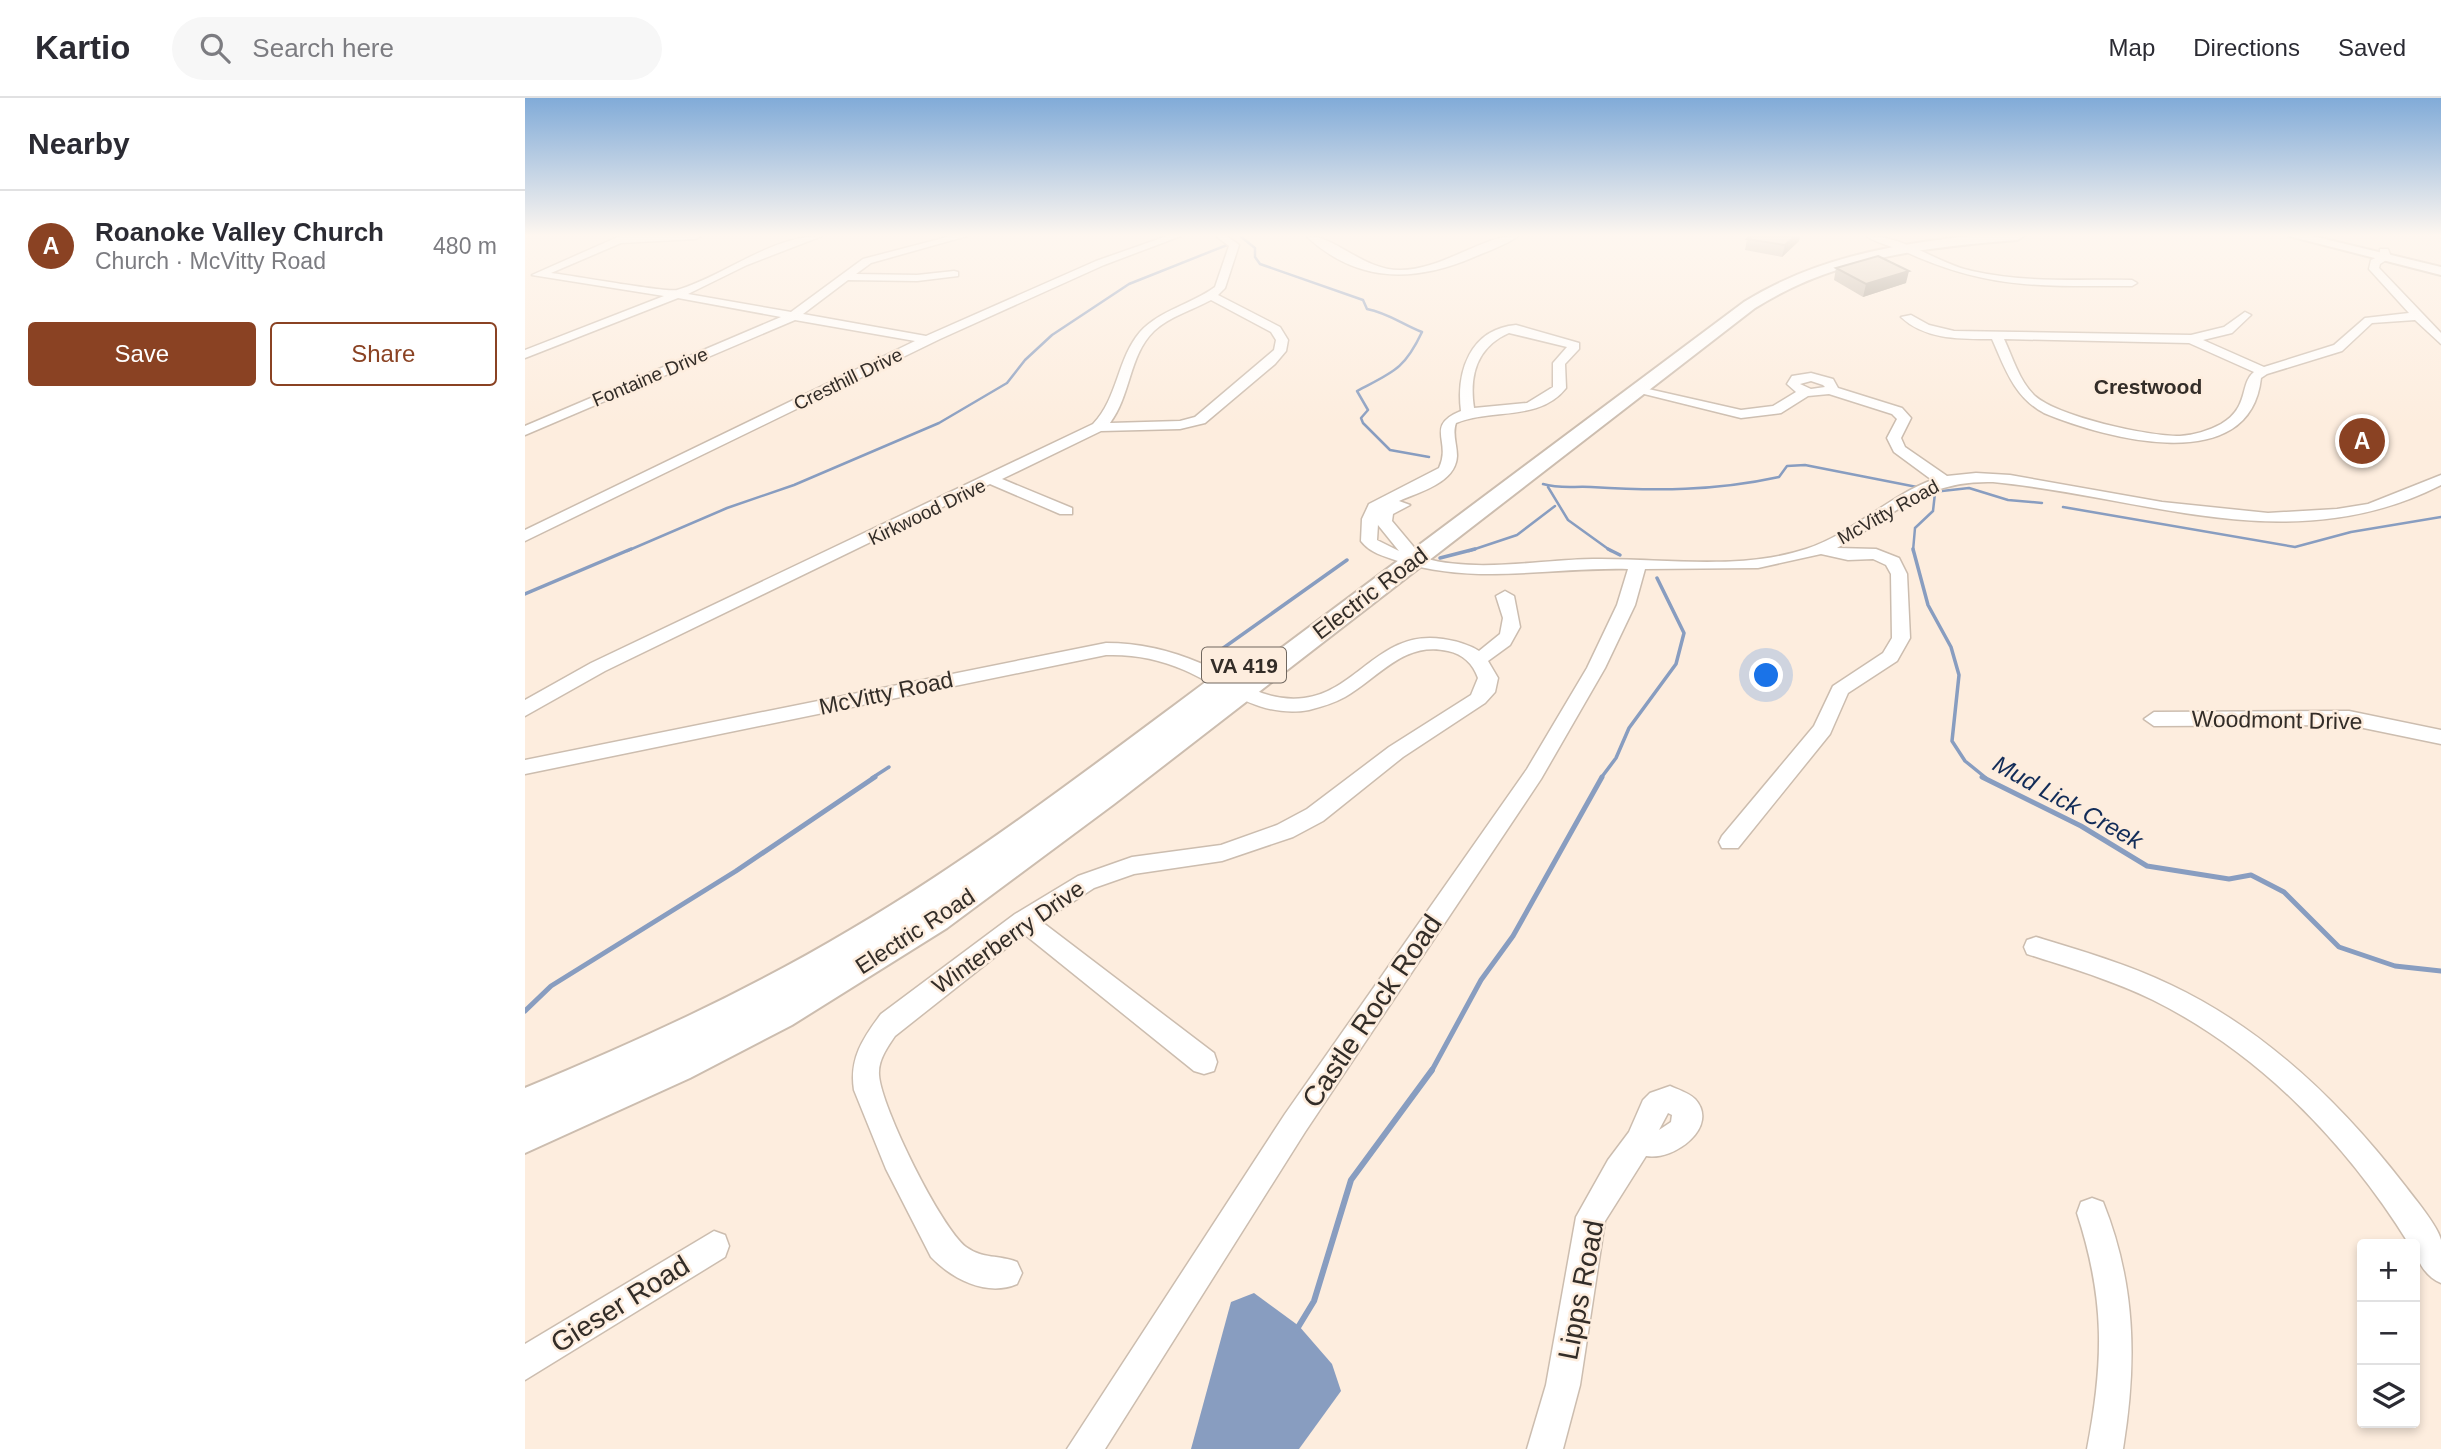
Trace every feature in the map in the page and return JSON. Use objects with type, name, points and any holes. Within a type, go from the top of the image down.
[{"type":"main road","name":"Electric Road","points":[[525,1135],[677,1067],[847,975],[975,893],[1403,553],[1739,299]]},
{"type":"main road","name":"Electric Road","points":[[1403,553],[1760,299]]},
{"type":"main road","name":"Electric Road","points":[[525,1105],[670,1041],[832,957],[950,882],[1231,687]]},
{"type":"street","points":[[525,354],[668,299]]},
{"type":"street","points":[[694,299],[928,340]]},
{"type":"street","name":"Fontaine Drive","points":[[525,431],[793,316],[816,299]]},
{"type":"street","name":"Cresthill Drive","points":[[525,536],[928,340],[1019,299]]},
{"type":"street","points":[[1098,427],[1109,415],[1131,352],[1151,327],[1167,314],[1202,299]]},
{"type":"street","points":[[1098,427],[1179,425],[1200,420],[1280,351],[1282,340],[1276,330],[1219,299]]},
{"type":"street","points":[[2401,299],[2441,340]]},
{"type":"street","points":[[1907,317],[1925,328],[1944,333],[1996,336],[2155,336],[2191,339],[2228,330],[2245,315]]},
{"type":"street","points":[[1996,336],[2023,390],[2034,402],[2075,419],[2169,439],[2203,439],[2235,421],[2252,402],[2255,377],[2263,371],[2338,348],[2369,320],[2393,315],[2417,316]]},
{"type":"street","points":[[1403,553],[1369,541],[1370,519],[1374,507],[1430,481],[1447,469],[1452,460],[1447,426],[1451,420],[1468,413],[1544,401],[1559,388],[1559,363],[1575,346],[1516,330],[1498,334],[1478,349],[1466,368],[1465,393],[1468,413]]},
{"type":"street","points":[[2191,339],[2263,371]]},
{"type":"street","points":[[1635,390],[1741,415],[1776,410],[1806,392],[1830,390],[1898,411],[1904,422],[1895,435],[1895,443],[1944,481]]},
{"type":"street","points":[[1403,553],[1399,537],[1384,522],[1386,511],[1419,497],[1460,469],[1466,457],[1456,430],[1462,416],[1468,413]]},
{"type":"street","name":"Kirkwood Drive","points":[[525,710],[549,692],[599,667],[993,480],[1098,427]]},
{"type":"street","name":"McVitty Road","points":[[1403,553],[1465,570],[1753,563],[1819,550],[1851,534],[1924,488],[1944,481],[1972,478],[2010,480],[2163,507],[2270,516],[2353,512],[2388,503],[2441,479]]},
{"type":"street","points":[[993,480],[1066,511]]},
{"type":"street","points":[[1730,842],[1823,729],[1840,690],[1890,657],[1901,638],[1899,574],[1893,562],[1876,554],[1848,555],[1819,550]]},
{"type":"street","name":"Castle Rock Road","points":[[1085,1449],[1295,1124],[1534,774],[1596,668],[1626,605],[1639,564]]},
{"type":"street","points":[[1231,687],[1251,704],[1274,712],[1312,709],[1384,657],[1406,646],[1451,645],[1478,659],[1502,645],[1508,637],[1513,617],[1505,596]]},
{"type":"street","name":"McVitty Road","points":[[525,767],[1106,649],[1135,648],[1154,652],[1231,687]]},
{"type":"street","name":"Winterberry Drive","points":[[1006,1273],[972,1269],[955,1260],[942,1246],[884,1128],[867,1089],[865,1073],[877,1038],[890,1021],[1024,921],[1075,888],[1109,872],[1222,853],[1285,831],[1315,815],[1396,752],[1478,699],[1485,692],[1488,678],[1478,659]]},
{"type":"street","name":"Woodmont Drive","points":[[2154,719],[2349,718],[2441,737]]},
{"type":"street","points":[[1024,921],[1204,1062]]},
{"type":"street","points":[[2036,947],[2091,963],[2188,1006],[2283,1072],[2351,1136],[2390,1185],[2441,1267]]},
{"type":"street","name":"Lipps Road","points":[[1545,1449],[1563,1385],[1591,1217],[1618,1170],[1640,1141]]},
{"type":"street","points":[[2092,1213],[2110,1268],[2115,1306],[2116,1353],[2105,1449]]},
{"type":"street","name":"Gieser Road","points":[[525,1363],[714,1246]]},
{"type":"water","points":[[1254,1293],[1299,1326],[1332,1364],[1341,1391],[1299,1449],[1191,1449],[1231,1302]]},
{"type":"waterway","points":[[627,551],[727,508],[794,485],[939,423],[1007,383],[1025,360],[1052,335],[1106,299]]},
{"type":"waterway","name":"Mud Lick Creek","points":[[1360,299],[1367,309],[1422,332],[1409,355],[1396,369],[1357,391],[1368,410],[1361,418],[1363,423],[1390,450],[1429,457]]},
{"type":"waterway","name":"Mud Lick Creek","points":[[1543,484],[1561,487],[1685,489],[1755,482],[1779,477],[1787,466],[1805,465],[1922,488]]},
{"type":"waterway","points":[[1548,487],[1568,520],[1609,549]]},
{"type":"waterway","points":[[1933,492],[1969,488],[2008,500],[2042,503]]},
{"type":"waterway","name":"Mud Lick Creek","points":[[1913,549],[1915,528],[1933,511],[1935,493]]},
{"type":"waterway","points":[[1475,549],[1517,535],[1555,506]]},
{"type":"waterway","points":[[2063,507],[2295,547],[2351,532],[2441,517]]},
{"type":"waterway","points":[[525,594],[631,549]]},
{"type":"waterway","points":[[1440,558],[1475,549]]},
{"type":"waterway","points":[[1469,551],[1475,549]]},
{"type":"waterway","points":[[1609,549],[1620,555]]},
{"type":"waterway","name":"Mud Lick Creek","points":[[1913,549],[1928,605],[1951,647],[1959,675],[1952,741],[1965,761],[1986,778]]},
{"type":"waterway","points":[[1212,656],[1347,560]]},
{"type":"waterway","points":[[1601,778],[1616,758],[1629,728],[1676,664],[1684,633],[1657,578]]},
{"type":"waterway","points":[[872,778],[889,767]]},
{"type":"waterway","points":[[525,1011],[551,986],[736,871],[875,777]]},
{"type":"waterway","points":[[1431,1072],[1481,980],[1513,936],[1602,777]]},
{"type":"waterway","name":"Mud Lick Creek","points":[[1982,777],[2081,826],[2147,866],[2229,879],[2251,875],[2284,892],[2339,947],[2395,966],[2441,971]]},
{"type":"waterway","points":[[1297,1329],[1314,1301],[1351,1180],[1432,1070]]},
{"type":"place","name":"Roanoke Valley Church","points":[[2362,441]]},
{"type":"district","name":"Crestwood","points":[[2148,386]]}]
